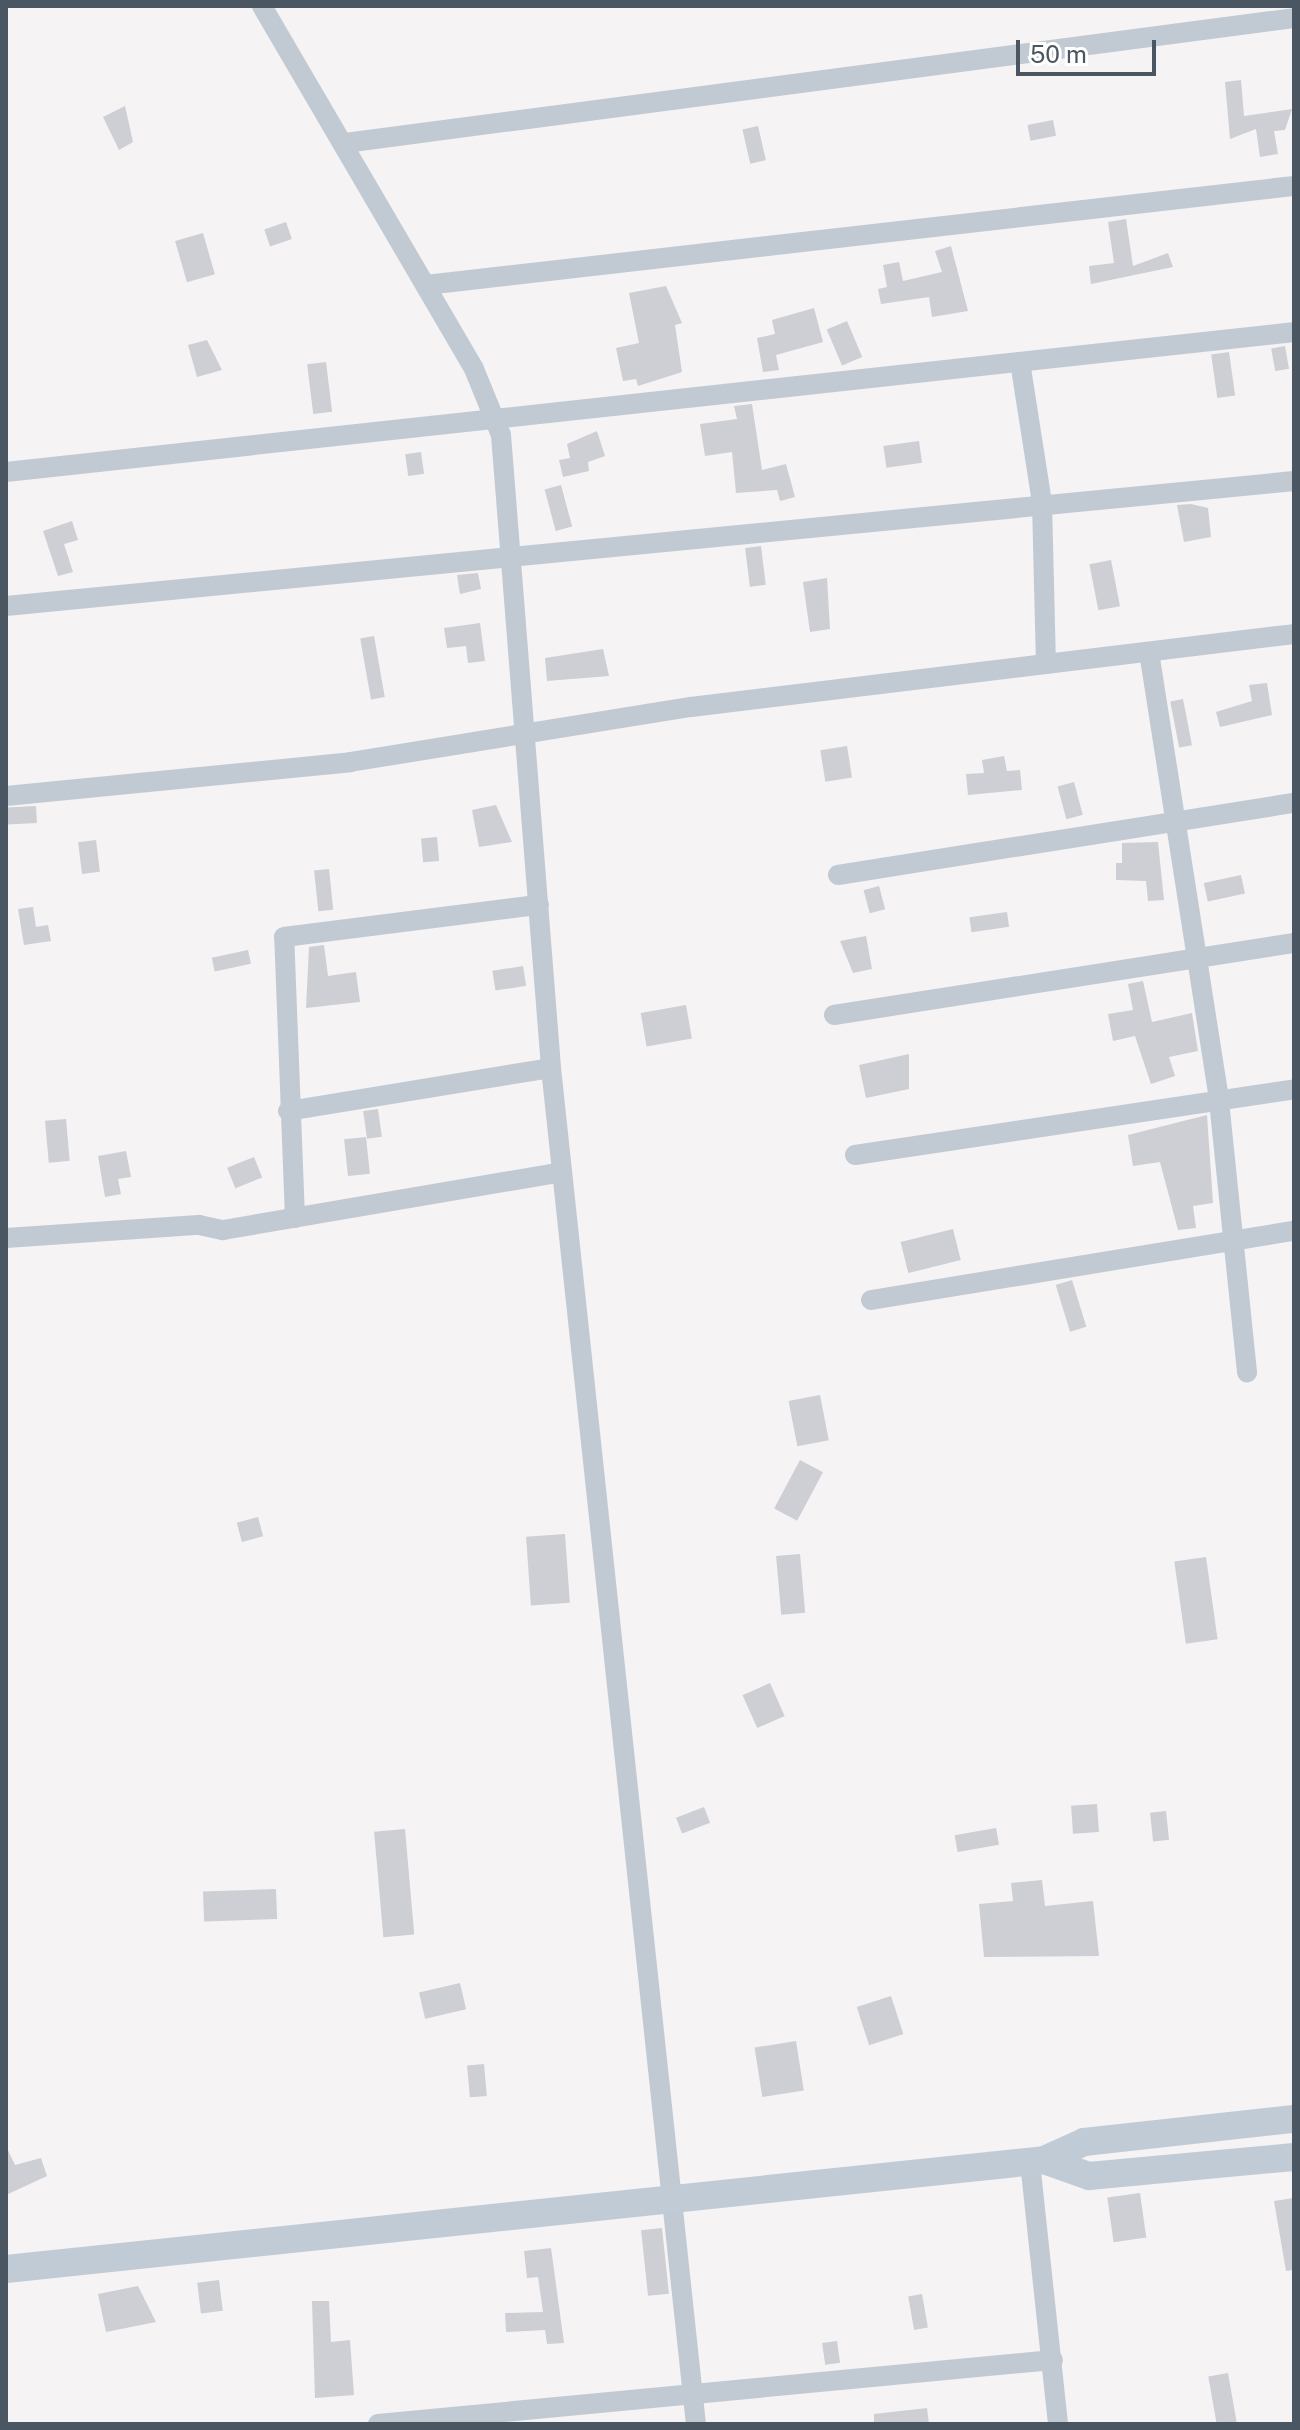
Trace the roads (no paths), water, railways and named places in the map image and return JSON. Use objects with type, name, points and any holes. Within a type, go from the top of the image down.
[{"type":"main road","points":[[6,2269],[674,2202],[1037,2161],[1084,2142],[1294,2119]]},
{"type":"main road","points":[[1037,2161],[1089,2176],[1294,2157]]},
{"type":"street","points":[[262,6],[426,285],[493,416],[513,558],[551,1068],[696,2424]]},
{"type":"street","points":[[345,143],[1294,18]]},
{"type":"street","points":[[426,285],[1294,186]]},
{"type":"street","points":[[6,472],[493,416],[1294,332]]},
{"type":"street","points":[[1020,362],[1042,502],[1046,664]]},
{"type":"street","points":[[6,606],[513,558],[1042,502],[1294,481]]},
{"type":"street","points":[[6,796],[350,762],[526,729],[1294,634]]},
{"type":"street","points":[[1149,652],[1219,1101],[1247,1373]]},
{"type":"street","points":[[838,875],[1294,803]]},
{"type":"street","points":[[295,1218],[288,1111],[284,937],[539,905]]},
{"type":"street","points":[[834,1015],[1294,943]]},
{"type":"street","points":[[288,1111],[551,1068]]},
{"type":"street","points":[[855,1155],[1294,1089]]},
{"type":"street","points":[[6,1238],[199,1225],[223,1230],[562,1172]]},
{"type":"street","points":[[871,1300],[1294,1231]]},
{"type":"street","points":[[1037,2161],[1058,2424]]},
{"type":"street","points":[[378,2424],[1053,2360]]}]
